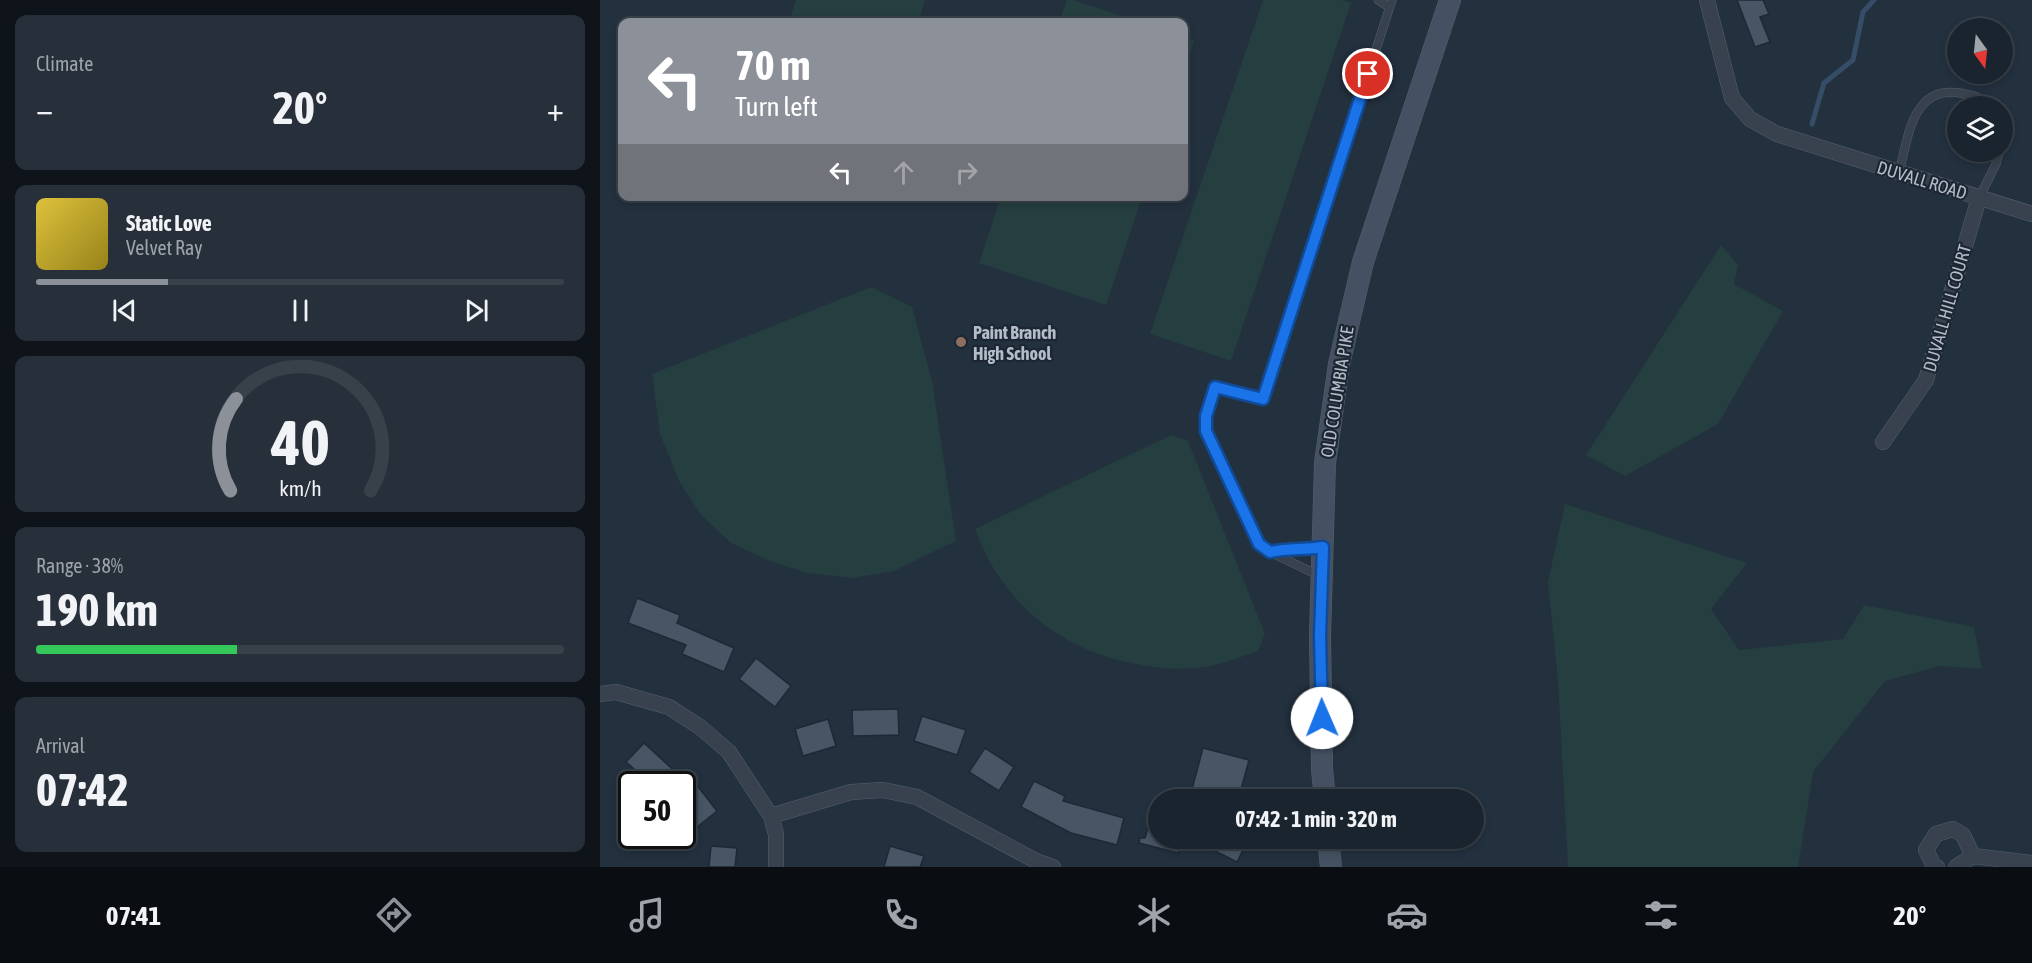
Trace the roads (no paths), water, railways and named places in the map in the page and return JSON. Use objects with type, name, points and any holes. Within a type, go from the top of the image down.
[{"type":"main road","name":"OLD COLUMBIA PIKE","points":[[1324,789],[1320,636],[1325,463],[1339,364],[1363,262],[1450,0]]},
{"type":"main road","points":[[1329,849],[1330,867]]},
{"type":"street","name":"DUVALL ROAD","points":[[1707,0],[1732,98],[1750,119],[1777,134],[2032,214]]},
{"type":"street","name":"DUVALL HILL COURT","points":[[1883,442],[1926,380],[1979,198]]},
{"type":"street","points":[[600,693],[616,692],[669,707],[700,727],[729,752],[771,816],[776,834],[777,867]]},
{"type":"street","points":[[771,816],[851,792],[883,790],[917,797],[1036,861],[1053,867]]},
{"type":"street","points":[[1937,867],[1934,866],[1926,850],[1936,834],[1953,830],[1963,835],[1972,856]]},
{"type":"street","points":[[1956,867],[1972,856],[2032,864]]},
{"type":"lane","points":[[1322,577],[1270,552],[1259,544],[1206,431],[1206,416],[1215,387],[1263,399],[1390,4],[1378,0]]},
{"type":"lane","points":[[1899,173],[1920,106],[1938,94],[1956,92],[1973,96]]},
{"type":"lane","points":[[1979,198],[1996,162]]},
{"type":"lane","points":[[1270,552],[1287,548],[1303,551],[1323,547]]},
{"type":"waterway","points":[[1812,124],[1824,83],[1853,60],[1863,12],[1874,0]]},
{"type":"place","name":"Paint Branch High School","points":[[961,342]]}]
